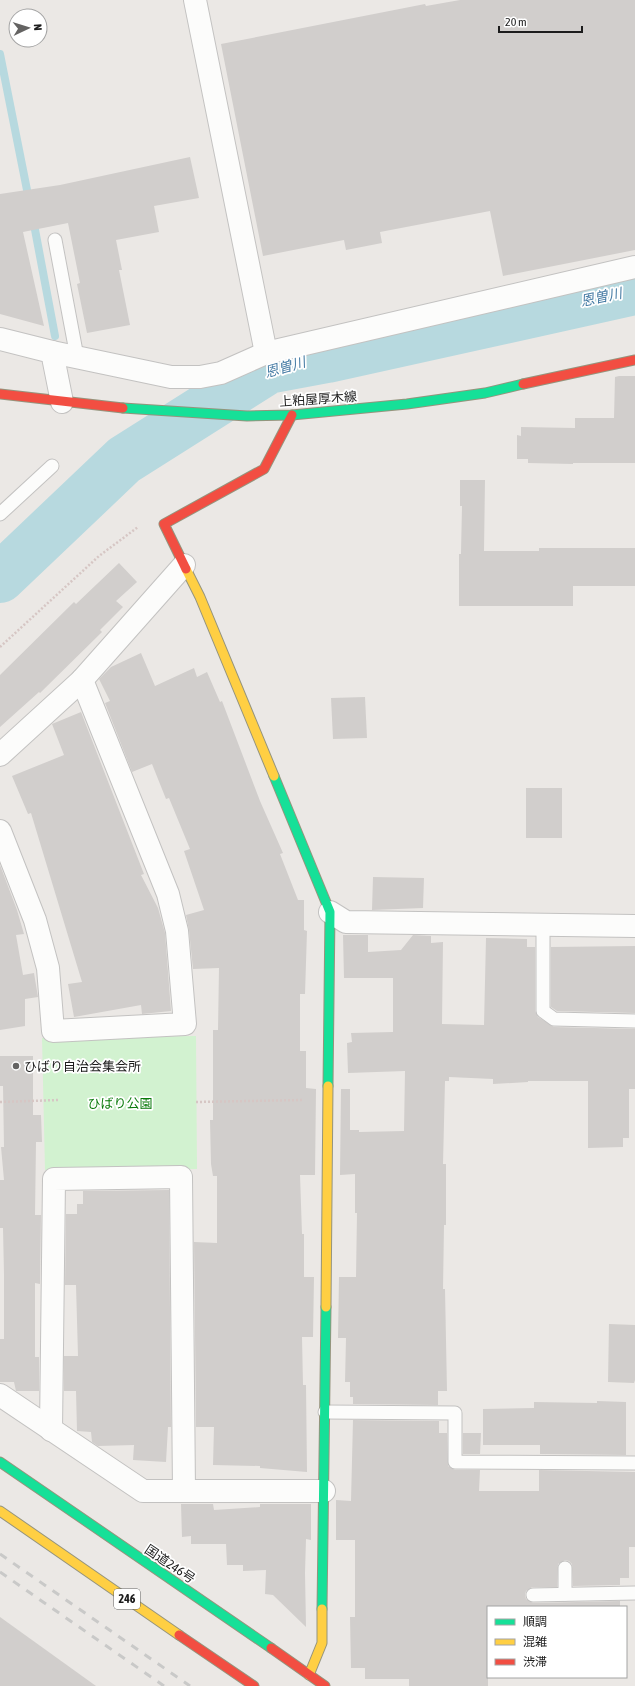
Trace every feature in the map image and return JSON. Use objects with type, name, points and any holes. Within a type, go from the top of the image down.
[{"type":"main road","name":"上粕屋厚木線","points":[[0,394],[148,411],[247,416],[292,415],[407,404],[485,393],[635,360]]},
{"type":"main road","points":[[292,415],[264,469],[164,524],[200,597],[330,912],[322,1643],[310,1675]]},
{"type":"main road","name":"国道246号","points":[[0,1462],[325,1686]]},
{"type":"main road","name":"246","points":[[0,1511],[254,1686]]},
{"type":"street","points":[[195,0],[266,353]]},
{"type":"street","points":[[0,338],[52,352],[171,377],[200,377],[221,373],[266,353],[635,267]]},
{"type":"street","points":[[52,352],[62,402]]},
{"type":"street","points":[[0,755],[82,680],[184,565]]},
{"type":"street","points":[[0,831],[35,920],[48,968],[53,1031],[185,1024],[177,931],[168,894],[82,680]]},
{"type":"street","points":[[330,912],[346,922],[635,926]]},
{"type":"street","points":[[51,1430],[54,1179],[180,1177],[184,1491]]},
{"type":"street","points":[[0,1395],[143,1491],[324,1491]]},
{"type":"lane","points":[[55,240],[77,357]]},
{"type":"lane","points":[[0,514],[52,466]]},
{"type":"lane","points":[[543,924],[543,1011],[554,1019],[635,1021]]},
{"type":"lane","points":[[325,1412],[455,1413],[455,1462],[635,1463]]},
{"type":"lane","points":[[565,1568],[565,1594]]},
{"type":"lane","points":[[533,1595],[635,1593]]},
{"type":"path","points":[[0,647],[99,556],[120,540],[138,527],[148,522],[164,524]]},
{"type":"path","points":[[0,1102],[60,1100]]},
{"type":"path","points":[[196,1102],[328,1100]]},
{"type":"green space","name":"ひばり公園","points":[[196,1036],[197,1169],[45,1170],[42,1038]]},
{"type":"building","points":[[460,0],[635,0],[635,250],[503,276],[490,211],[380,232],[382,243],[346,250],[344,240],[263,256],[221,44],[425,4],[426,6]]},
{"type":"building","points":[[190,157],[199,198],[154,206],[159,232],[116,240],[122,270],[119,270],[130,325],[87,333],[77,284],[80,283],[68,223],[23,232],[44,326],[0,314],[0,194],[60,185]]},
{"type":"building","points":[[635,376],[635,463],[528,463],[528,459],[517,459],[517,435],[521,436],[521,427],[575,428],[575,418],[614,418],[615,377]]},
{"type":"building","points":[[460,480],[485,480],[484,551],[539,551],[539,548],[635,548],[635,586],[573,586],[573,606],[459,606],[459,554],[461,554],[462,506],[460,506]]},
{"type":"building","points":[[119,563],[137,582],[116,601],[123,607],[100,630],[102,632],[40,693],[39,692],[0,727],[0,675],[74,602],[76,604]]},
{"type":"building","points":[[141,653],[155,686],[194,668],[197,677],[207,672],[220,702],[222,701],[260,801],[283,853],[280,854],[298,900],[304,900],[304,930],[307,931],[305,994],[300,994],[300,1051],[306,1051],[306,1088],[316,1089],[315,1175],[300,1175],[302,1234],[304,1234],[304,1277],[314,1277],[313,1337],[302,1337],[303,1385],[306,1385],[307,1472],[260,1468],[260,1466],[213,1465],[214,1427],[196,1427],[194,1242],[217,1243],[217,1176],[213,1176],[211,1164],[210,1120],[213,1120],[213,1030],[218,1030],[219,968],[193,969],[186,915],[204,910],[184,851],[190,849],[169,798],[166,799],[152,764],[132,772],[105,703],[110,701],[99,679],[111,667]]},
{"type":"building","points":[[365,697],[367,738],[333,739],[331,698]]},
{"type":"building","points":[[81,712],[144,874],[141,875],[158,908],[165,933],[171,1011],[142,1014],[141,1005],[74,1017],[68,984],[82,982],[31,813],[28,814],[12,776],[64,755],[52,724]]},
{"type":"building","points":[[526,788],[562,788],[562,838],[526,838]]},
{"type":"building","points":[[0,865],[17,910],[24,934],[16,935],[23,975],[34,973],[38,997],[25,999],[25,1026],[0,1030]]},
{"type":"building","points":[[373,877],[424,878],[423,908],[372,910]]},
{"type":"building","points":[[343,935],[368,935],[368,952],[401,950],[413,935],[431,936],[431,943],[443,942],[442,1024],[484,1025],[486,938],[527,939],[527,947],[535,947],[535,1011],[538,1017],[554,1027],[635,1029],[635,1089],[629,1089],[629,1138],[623,1138],[623,1147],[588,1148],[588,1081],[528,1081],[493,1084],[493,1079],[449,1077],[449,1081],[445,1081],[443,1164],[446,1164],[446,1225],[444,1225],[443,1289],[445,1289],[447,1391],[438,1391],[438,1405],[353,1404],[353,1397],[350,1397],[350,1382],[345,1382],[346,1338],[338,1338],[339,1277],[356,1277],[357,1213],[355,1213],[355,1174],[340,1175],[341,1089],[350,1089],[350,1130],[359,1130],[359,1132],[404,1131],[405,1071],[348,1073],[347,1043],[352,1042],[351,1033],[393,1032],[393,978],[344,978]]},
{"type":"building","points":[[635,946],[635,1013],[557,1011],[551,1007],[551,947]]},
{"type":"building","points":[[0,1056],[33,1056],[33,1115],[41,1115],[42,1142],[36,1142],[35,1215],[41,1215],[40,1284],[35,1283],[35,1357],[39,1357],[39,1391],[16,1391],[14,1382],[0,1382],[0,1339],[4,1339],[4,1274],[3,1228],[0,1228],[0,1180],[4,1180],[1,1147],[4,1147],[3,1086],[0,1086]]},
{"type":"building","points":[[169,1190],[171,1427],[168,1427],[166,1462],[133,1460],[134,1445],[98,1446],[92,1442],[91,1432],[77,1431],[76,1391],[64,1391],[64,1356],[78,1356],[76,1285],[65,1285],[66,1214],[77,1214],[77,1204],[83,1204],[83,1191]]},
{"type":"building","points":[[609,1324],[635,1325],[634,1383],[608,1382]]},
{"type":"building","points":[[597,1401],[626,1402],[626,1455],[540,1454],[540,1445],[483,1445],[483,1409],[534,1408],[534,1402],[597,1403]]},
{"type":"building","points":[[353,1420],[439,1421],[439,1433],[447,1433],[448,1466],[455,1470],[480,1470],[479,1491],[539,1491],[539,1470],[635,1472],[635,1547],[629,1547],[629,1578],[620,1578],[620,1585],[573,1586],[572,1564],[565,1560],[558,1564],[557,1587],[532,1587],[526,1591],[525,1595],[526,1599],[533,1603],[620,1601],[620,1606],[487,1606],[488,1686],[409,1686],[409,1679],[365,1679],[365,1668],[351,1668],[350,1617],[355,1617],[355,1540],[336,1540],[336,1500],[351,1501]]},
{"type":"building","points":[[463,1433],[481,1433],[480,1454],[463,1454]]},
{"type":"building","points":[[181,1504],[213,1504],[214,1510],[260,1507],[260,1504],[311,1504],[311,1540],[306,1539],[306,1627],[273,1595],[265,1594],[266,1570],[243,1571],[243,1565],[227,1565],[226,1544],[191,1544],[191,1536],[182,1537]]},
{"type":"building","points":[[0,1617],[96,1686],[0,1686]]},
{"type":"waterway","points":[[0,54],[29,200]]},
{"type":"waterway","points":[[33,219],[55,336]]},
{"type":"waterway","name":"恩曽川","points":[[0,578],[124,460],[268,369],[327,358],[635,290]]},
{"type":"railway","points":[[0,1554],[190,1686]]},
{"type":"railway","points":[[0,1572],[164,1686]]},
{"type":"traffic: fast","points":[[123,408],[247,416],[292,415],[407,404],[485,393],[523,384]]},
{"type":"traffic: fast","points":[[274,776],[330,912],[328,1086]]},
{"type":"traffic: fast","points":[[322,1609],[326,1307]]},
{"type":"traffic: fast","points":[[0,1462],[271,1648]]},
{"type":"traffic: slow","points":[[186,569],[200,597],[274,776]]},
{"type":"traffic: slow","points":[[326,1307],[328,1086]]},
{"type":"traffic: slow","points":[[0,1511],[179,1635]]},
{"type":"traffic: slow","points":[[309,1675],[322,1643],[322,1609]]},
{"type":"traffic: jam","points":[[523,384],[635,360]]},
{"type":"traffic: jam","points":[[0,394],[123,408]]},
{"type":"traffic: jam","points":[[186,569],[164,524],[264,469],[292,415]]},
{"type":"traffic: jam","points":[[179,1635],[254,1686]]},
{"type":"traffic: jam","points":[[271,1648],[325,1686]]},
{"type":"place","name":"ひばり自治会集会所","points":[[16,1066]]}]
